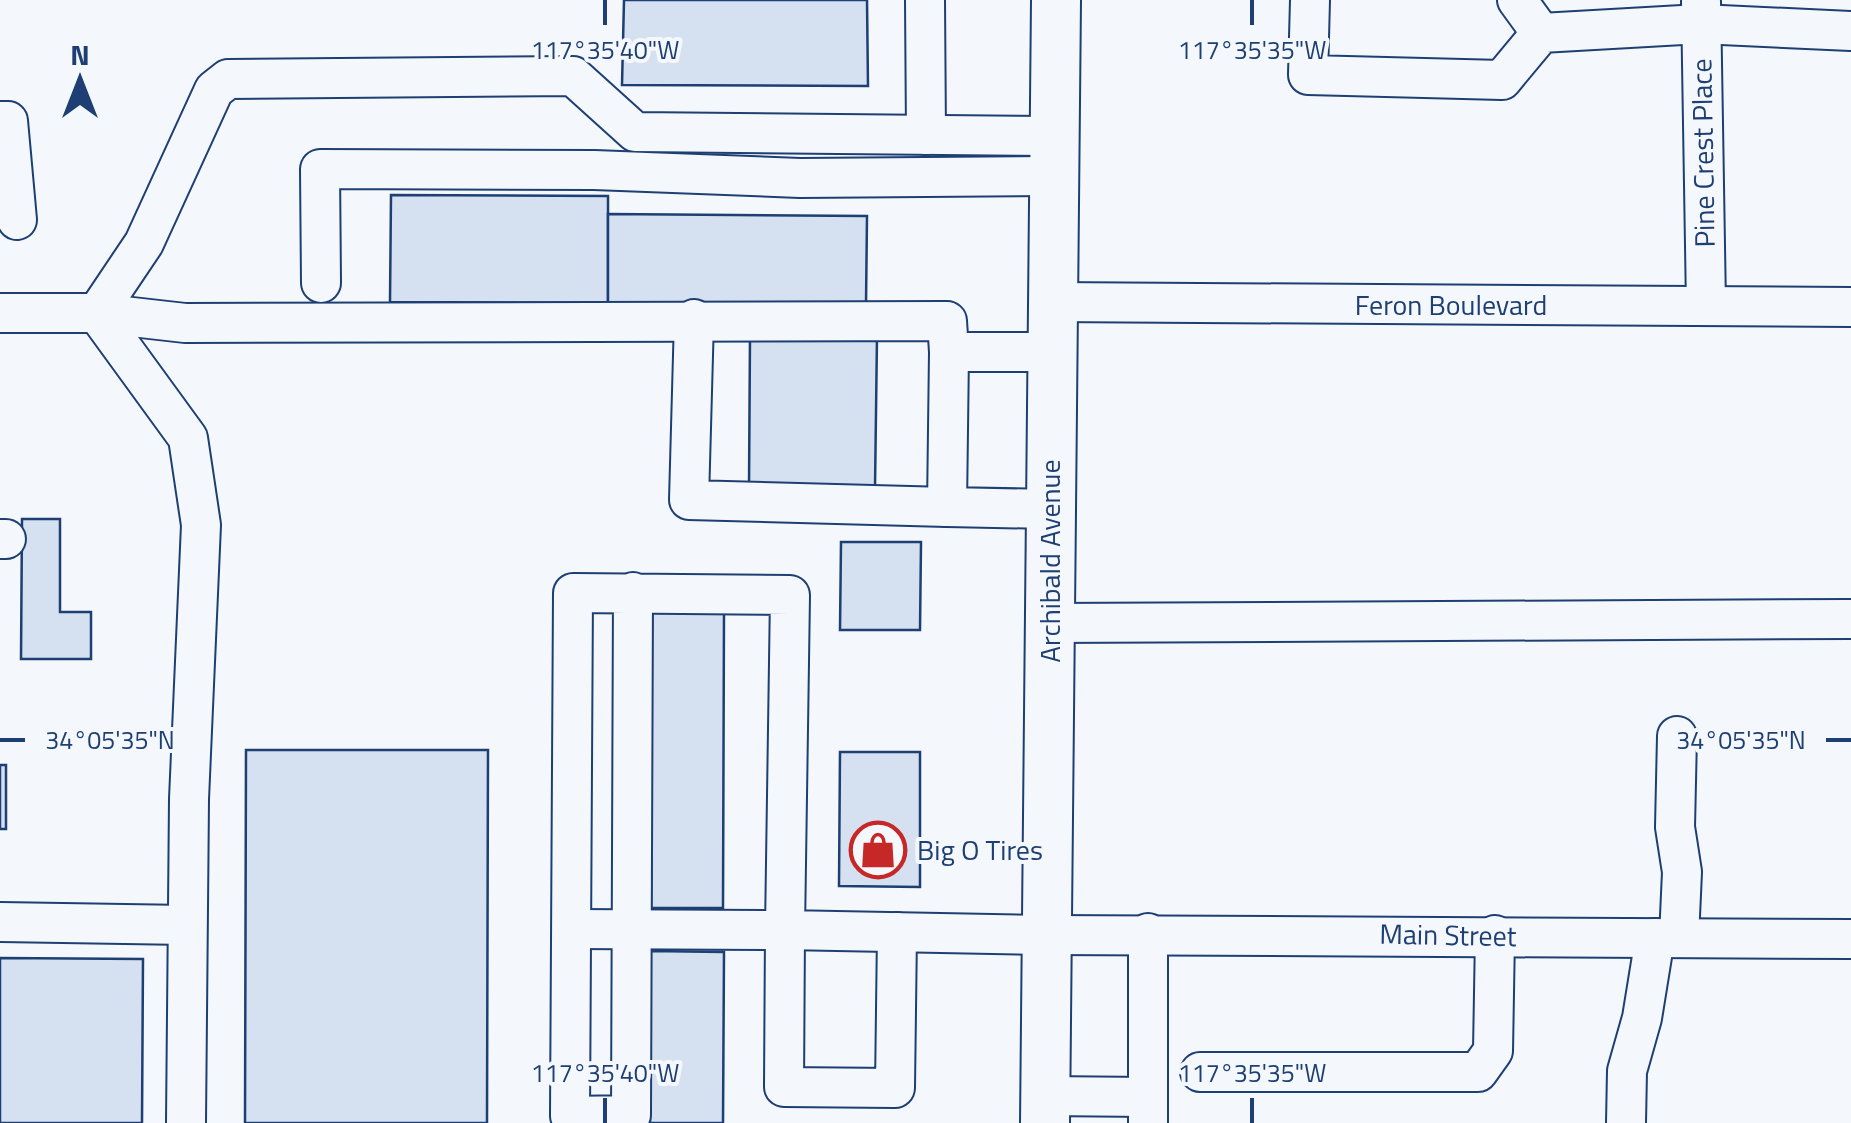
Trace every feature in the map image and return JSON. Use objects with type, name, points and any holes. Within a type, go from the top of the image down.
[{"type":"main road","name":"Archibald Avenue","points":[[1045,1109],[1056,0]]},
{"type":"street","points":[[925,0],[926,135]]},
{"type":"street","points":[[1310,0],[1308,75],[1502,80],[1541,33],[1701,12],[1851,31]]},
{"type":"street","points":[[1517,0],[1541,33]]},
{"type":"street","name":"Pine Crest Place","points":[[1701,12],[1706,306]]},
{"type":"street","points":[[97,313],[144,243],[214,90],[228,79],[572,76],[635,132],[926,135],[1055,156]]},
{"type":"street","points":[[0,121],[8,121],[18,220]]},
{"type":"street","points":[[320,283],[320,170],[594,170],[800,178],[1055,156]]},
{"type":"street","name":"Feron Boulevard","points":[[1051,302],[1851,307]]},
{"type":"street","points":[[0,313],[97,313],[185,323],[947,320],[948,507]]},
{"type":"street","points":[[97,313],[188,438],[201,525],[186,925],[186,1123]]},
{"type":"street","points":[[694,320],[689,500],[1050,508]]},
{"type":"street","points":[[949,352],[1051,352]]},
{"type":"street","points":[[633,592],[631,1115],[570,1116],[573,592],[633,592],[790,595],[784,1087],[895,1088],[897,932]]},
{"type":"street","points":[[1050,623],[1851,620]]},
{"type":"street","points":[[1626,1123],[1627,1070],[1667,938],[1682,872],[1675,827],[1677,736]]},
{"type":"street","points":[[0,922],[186,925]]},
{"type":"street","name":"Main Street","points":[[572,929],[1851,939]]},
{"type":"street","points":[[1045,1109],[1148,1110],[1148,933]]},
{"type":"street","points":[[1200,1072],[1478,1072],[1493,1051],[1494,935]]},
{"type":"building","points":[[624,0],[867,0],[868,86],[622,85]]},
{"type":"building","points":[[391,195],[608,196],[608,303],[390,302]]},
{"type":"building","points":[[608,214],[867,216],[866,305],[608,303]]},
{"type":"building","points":[[750,335],[877,336],[875,489],[749,488]]},
{"type":"building","points":[[22,519],[60,519],[60,612],[91,612],[91,659],[21,659]]},
{"type":"building","points":[[841,542],[921,542],[920,630],[840,630]]},
{"type":"building","points":[[652,609],[724,609],[723,908],[651,908]]},
{"type":"building","points":[[246,750],[488,750],[487,1123],[245,1123]]},
{"type":"building","points":[[840,752],[920,752],[920,887],[839,886]]},
{"type":"building","points":[[0,765],[6,765],[6,829],[0,829]]},
{"type":"building","points":[[650,951],[724,952],[723,1123],[650,1123]]},
{"type":"building","points":[[0,958],[143,959],[142,1123],[0,1123]]},
{"type":"place","name":"Big O Tires","points":[[878,850]]}]
